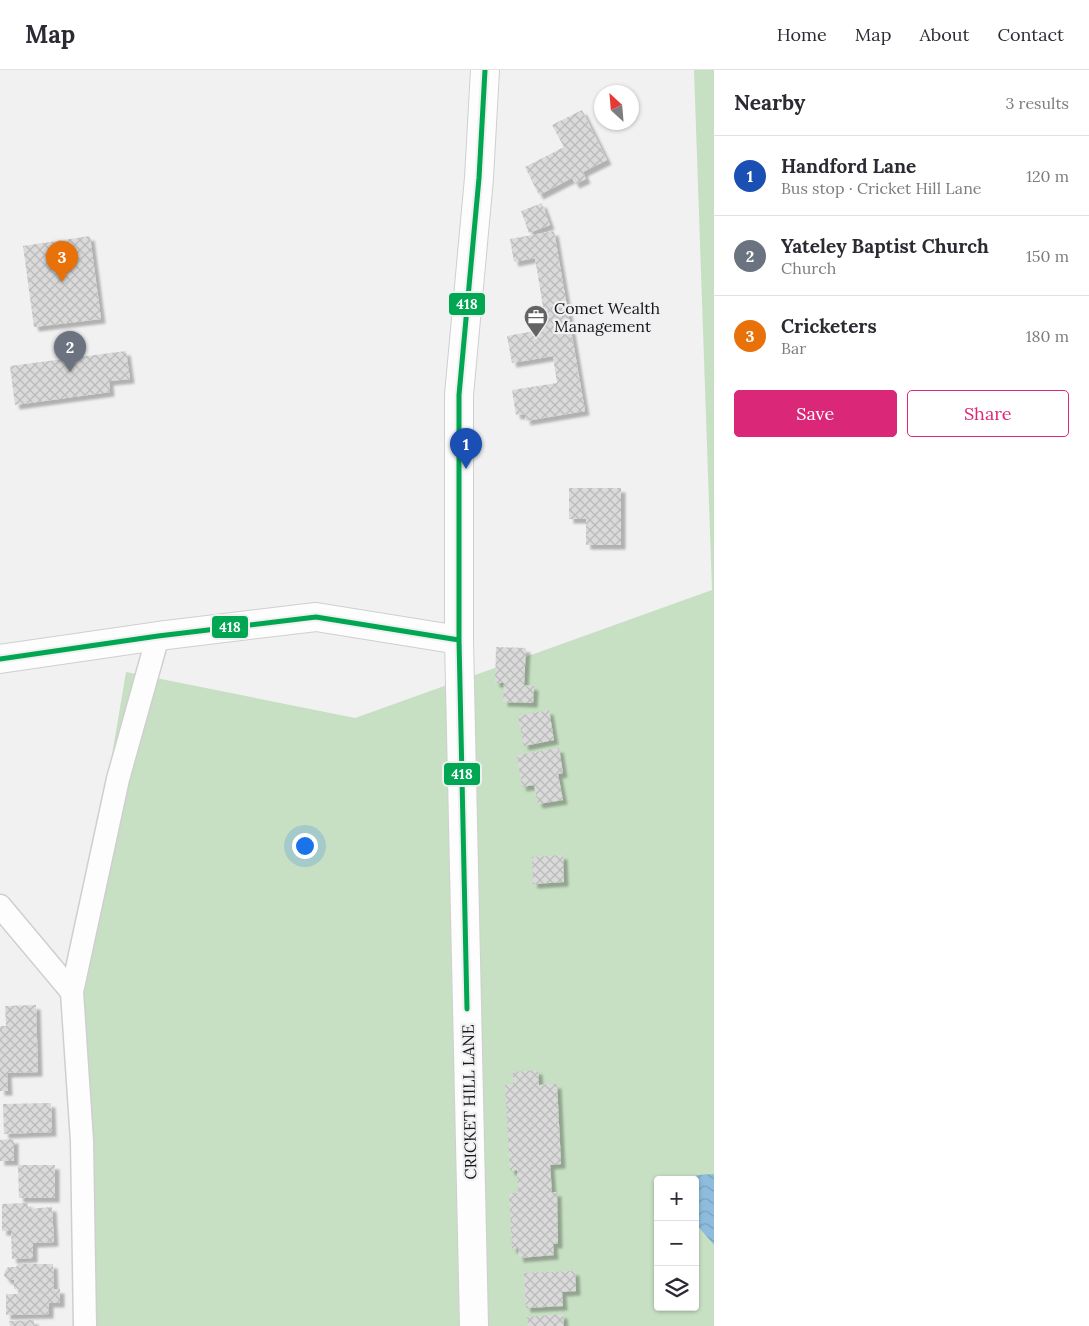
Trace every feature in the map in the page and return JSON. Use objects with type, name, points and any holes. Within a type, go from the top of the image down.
[{"type":"street","name":"CRICKET HILL LANE","points":[[474,1326],[459,640],[459,395],[479,178],[485,70]]},
{"type":"street","points":[[0,659],[158,636],[316,617],[459,640]]},
{"type":"street","points":[[86,1326],[82,1141],[72,992],[118,779],[158,636]]},
{"type":"street","points":[[0,906],[72,992]]},
{"type":"green space","points":[[694,70],[714,70],[714,1326],[78,1326],[72,992],[126,672],[355,718],[712,590]]},
{"type":"water","points":[[714,1174],[714,1245],[699,1228],[699,1176],[695,1176]]},
{"type":"building","points":[[582,110],[607,160],[583,172],[586,179],[575,184],[572,178],[539,195],[525,167],[564,147],[552,125]]},
{"type":"building","points":[[542,203],[550,225],[529,233],[521,211]]},
{"type":"building","points":[[554,231],[585,411],[526,421],[525,414],[516,415],[512,390],[557,383],[553,356],[512,363],[507,336],[534,331],[532,321],[545,319],[535,258],[514,262],[510,239]]},
{"type":"building","points":[[90,236],[101,319],[34,327],[23,246]]},
{"type":"building","points":[[126,351],[130,379],[109,381],[110,392],[15,405],[10,366]]},
{"type":"building","points":[[569,488],[621,488],[621,545],[586,545],[586,519],[569,519]]},
{"type":"building","points":[[496,647],[526,648],[524,685],[534,686],[533,703],[503,702],[504,683],[495,683]]},
{"type":"building","points":[[549,710],[554,740],[524,746],[518,716]]},
{"type":"building","points":[[559,748],[563,773],[558,774],[563,800],[538,804],[534,785],[522,787],[517,755]]},
{"type":"building","points":[[563,855],[564,882],[533,884],[532,857]]},
{"type":"building","points":[[36,1005],[38,1072],[7,1073],[8,1091],[0,1091],[0,1026],[6,1026],[5,1006]]},
{"type":"building","points":[[538,1070],[539,1085],[557,1084],[561,1164],[550,1165],[552,1192],[557,1192],[558,1244],[553,1244],[554,1255],[519,1258],[518,1248],[512,1249],[509,1193],[518,1193],[517,1170],[510,1171],[505,1085],[513,1084],[513,1072]]},
{"type":"building","points":[[51,1103],[52,1132],[4,1134],[3,1104]]},
{"type":"building","points":[[14,1139],[14,1161],[0,1161],[0,1140]]},
{"type":"building","points":[[18,1165],[55,1165],[55,1198],[19,1198]]},
{"type":"building","points":[[28,1203],[28,1209],[52,1207],[54,1242],[33,1243],[33,1258],[12,1259],[11,1231],[2,1231],[2,1204]]},
{"type":"building","points":[[18,1264],[53,1264],[54,1289],[60,1289],[60,1303],[49,1303],[49,1314],[6,1315],[6,1294],[20,1294],[20,1289],[14,1289],[14,1280],[8,1280],[4,1276],[5,1271],[8,1267],[16,1267]]},
{"type":"building","points":[[575,1271],[576,1291],[562,1292],[563,1306],[526,1308],[524,1273]]},
{"type":"building","points":[[563,1314],[564,1326],[528,1326],[527,1317]]},
{"type":"building","points":[[34,1320],[34,1326],[10,1326],[9,1321]]},
{"type":"transit line","name":"418","points":[[467,1009],[459,640],[459,395],[479,178],[485,70]]},
{"type":"transit line","name":"418","points":[[0,659],[158,636],[316,617],[459,640]]},
{"type":"place","name":"Cricketers","points":[[62,282]]},
{"type":"place","name":"Comet Wealth Management","points":[[536,338]]},
{"type":"place","name":"Yateley Baptist Church","points":[[70,372]]},
{"type":"place","name":"Handford Lane","points":[[466,469]]}]
